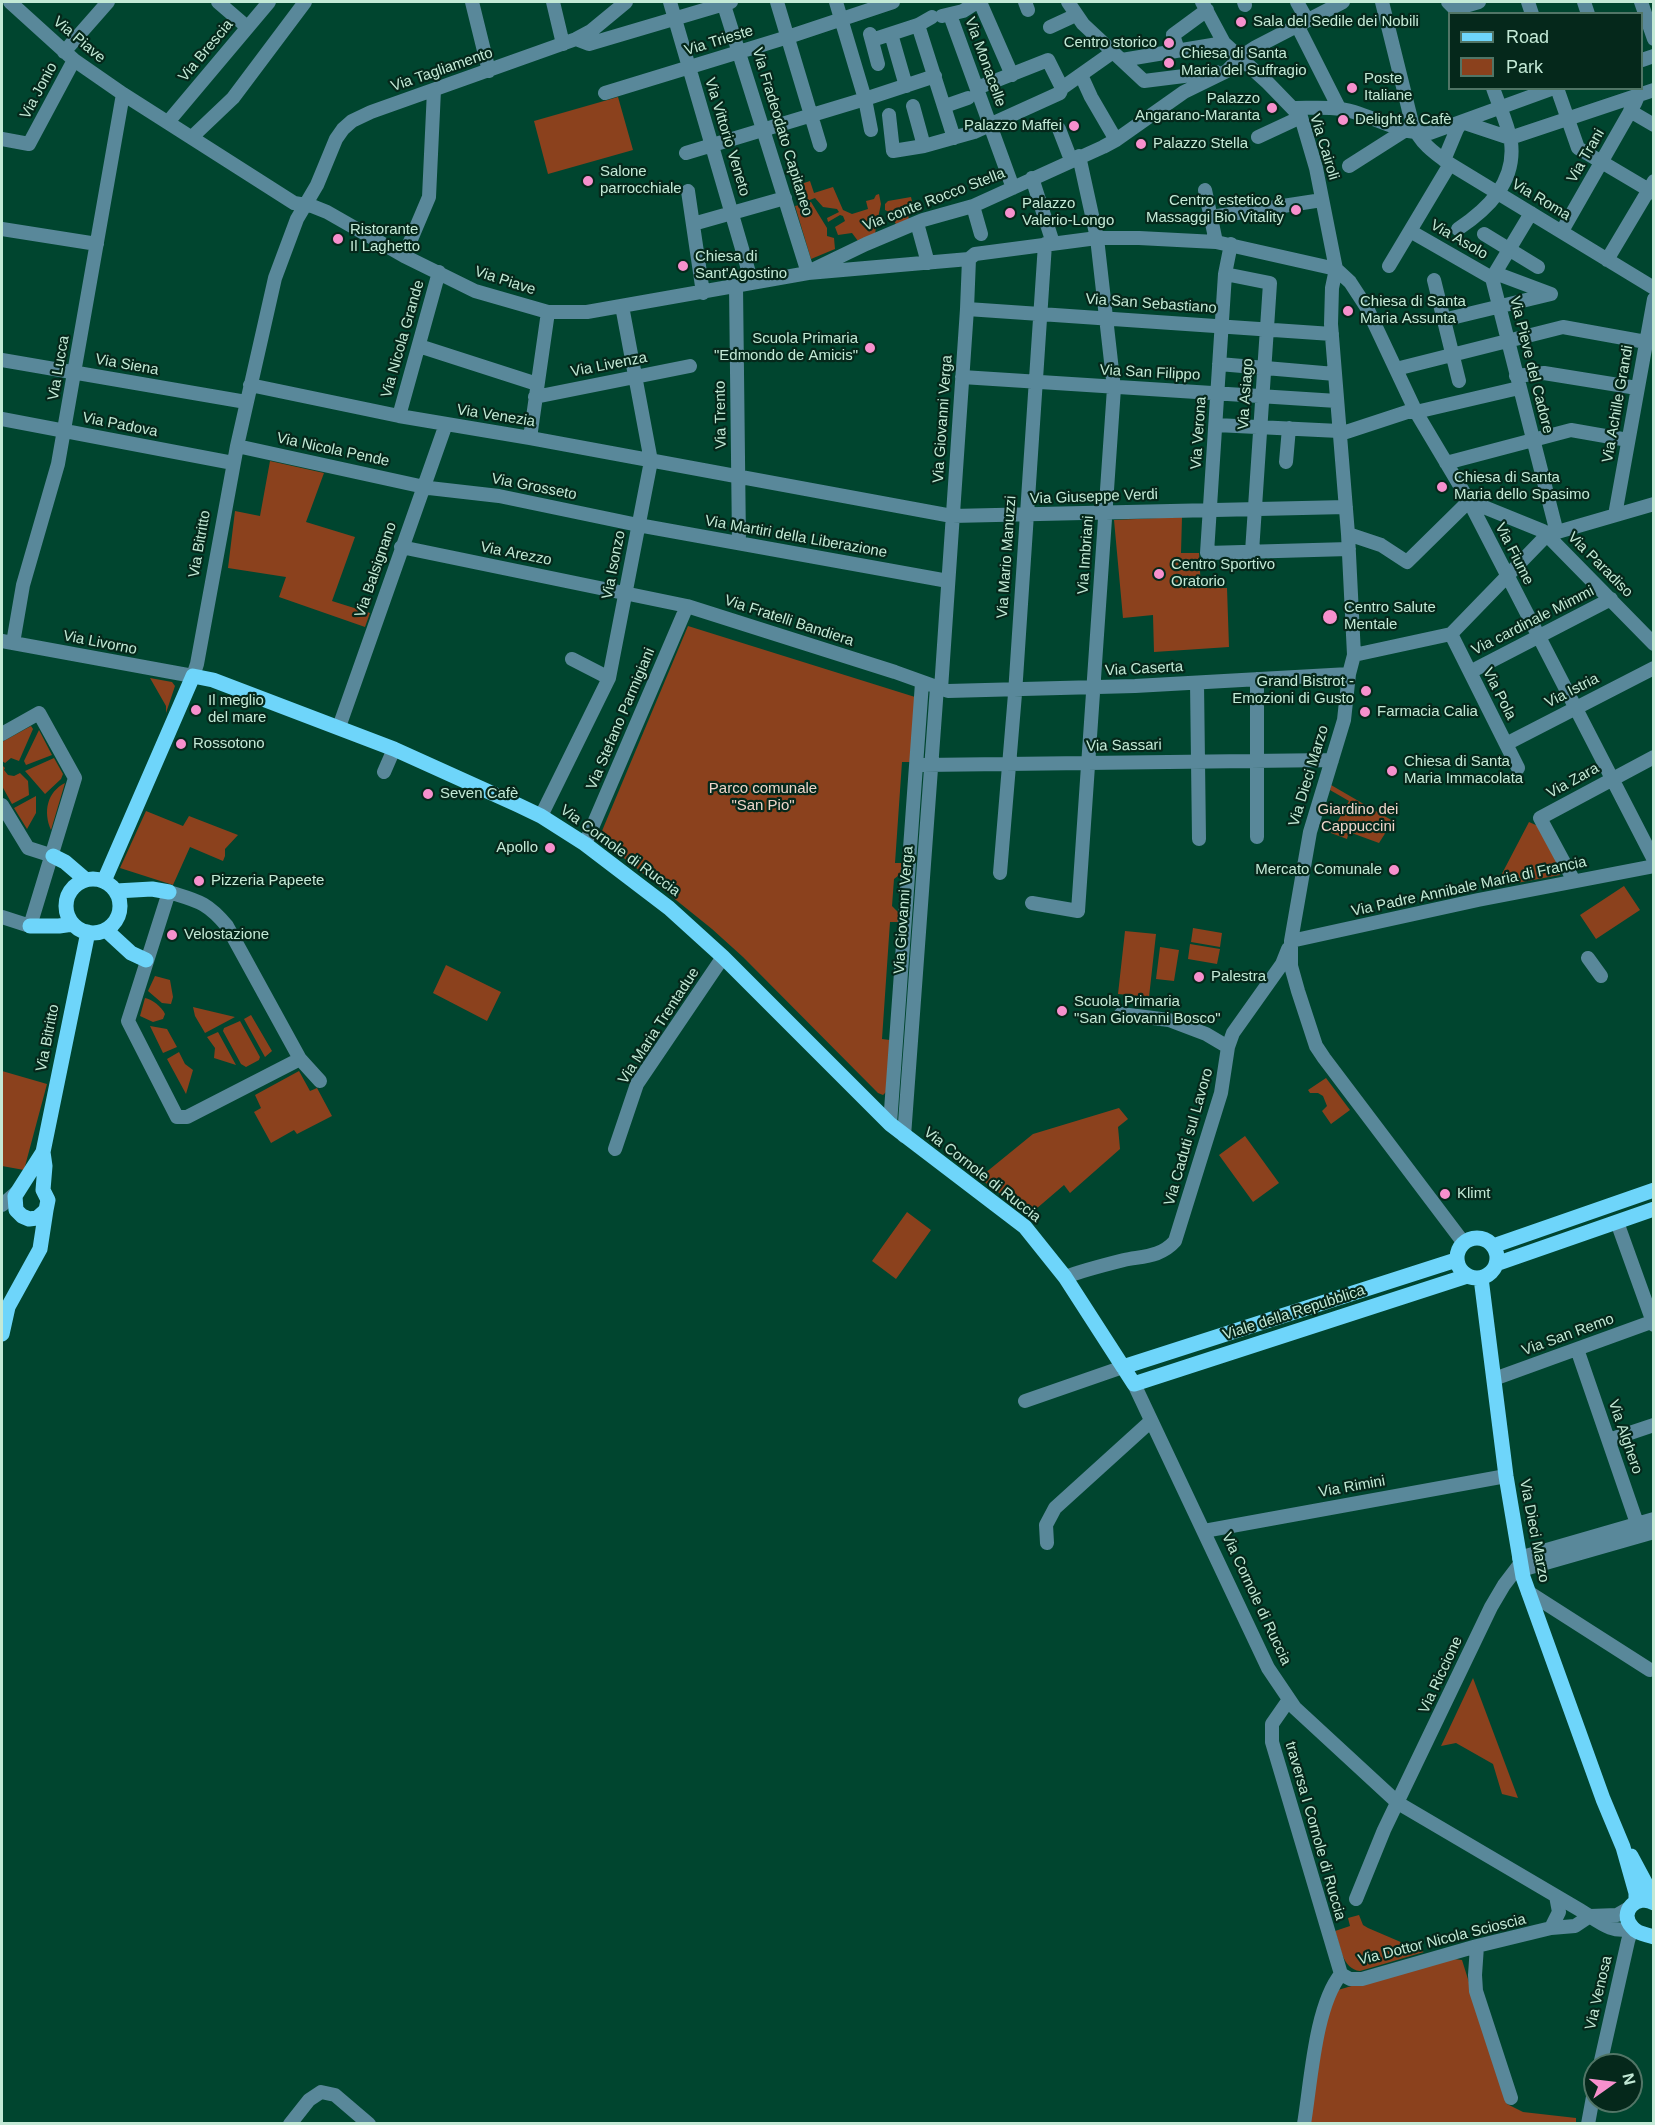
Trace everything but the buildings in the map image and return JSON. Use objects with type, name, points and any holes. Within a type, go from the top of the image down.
[{"type":"main road","name":"Via Cornole di Ruccia","points":[[193,676],[213,680],[394,748],[541,816],[585,844],[678,915],[890,1124],[1024,1227],[1065,1277],[1134,1384]]},
{"type":"main road","name":"Via Bitritto","points":[[110,886],[193,676]]},
{"type":"main road","points":[[53,856],[65,862],[86,880]]},
{"type":"main road","points":[[110,886],[120,908],[113,924],[106,930],[88,932],[73,924],[66,907],[67,898],[78,883],[86,880],[96,879],[110,886],[169,892]]},
{"type":"main road","points":[[30,926],[73,924]]},
{"type":"main road","points":[[106,930],[131,953],[146,960]]},
{"type":"main road","name":"Via Bitritto","points":[[43,1152],[88,932]]},
{"type":"main road","points":[[33,1263],[32,1233],[14,1201],[43,1152]]},
{"type":"main road","points":[[2,1334],[8,1307],[40,1249],[48,1200],[43,1190],[45,1166],[43,1152]]},
{"type":"main road","points":[[20,1190],[33,1185],[43,1190]]},
{"type":"main road","points":[[1493,1245],[1653,1190]]},
{"type":"main road","points":[[1496,1264],[1653,1209]]},
{"type":"main road","points":[[20,1215],[33,1219],[46,1210]]},
{"type":"main road","points":[[1480,1237],[1493,1245],[1497,1255],[1496,1264],[1489,1274],[1474,1277],[1461,1272],[1456,1254],[1463,1242],[1480,1237]]},
{"type":"main road","name":"Viale della Repubblica","points":[[1123,1367],[1456,1260]]},
{"type":"main road","name":"Viale della Repubblica","points":[[1134,1384],[1474,1277]]},
{"type":"main road","name":"Via Dieci Marzo","points":[[1474,1277],[1494,1379],[1520,1564],[1528,1592],[1603,1798],[1623,1846],[1636,1893],[1628,1918],[1646,1933]]},
{"type":"main road","name":"Via Dieci Marzo","points":[[1623,1846],[1632,1857],[1653,1901]]},
{"type":"main road","points":[[1632,1905],[1646,1899],[1653,1901]]},
{"type":"street","name":"Via Piave","points":[[10,2],[69,56],[123,94],[294,203],[327,212],[404,256],[475,291],[548,312],[587,312],[808,273]]},
{"type":"street","points":[[69,56],[108,2]]},
{"type":"street","points":[[218,2],[247,27]]},
{"type":"street","name":"Via Brescia","points":[[168,122],[269,2]]},
{"type":"street","points":[[192,136],[233,98],[305,2]]},
{"type":"street","points":[[472,2],[489,71]]},
{"type":"street","points":[[553,2],[570,41],[589,44],[726,2]]},
{"type":"street","name":"Via Tagliamento","points":[[305,205],[317,185],[336,139],[345,126],[371,112],[570,41],[591,31],[613,7],[626,2]]},
{"type":"street","name":"Via Vittorio Veneto","points":[[670,2],[752,282]]},
{"type":"street","name":"Via Fradeodato Capitaneo","points":[[726,2],[808,273]]},
{"type":"street","points":[[777,2],[820,145]]},
{"type":"street","points":[[836,2],[865,99],[871,130]]},
{"type":"street","points":[[897,59],[876,64],[871,37],[891,34],[939,16],[963,11],[979,2],[1012,75]]},
{"type":"street","points":[[1068,2],[1083,24],[1144,81],[1227,70]]},
{"type":"street","points":[[1297,2],[1302,23],[1339,108]]},
{"type":"street","points":[[1382,2],[1410,132]]},
{"type":"street","points":[[1448,2],[1455,9],[1471,7]]},
{"type":"street","points":[[1641,2],[1653,39]]},
{"type":"street","name":"Via Trieste","points":[[605,93],[788,37],[885,3]]},
{"type":"street","name":"Via conte Rocco Stella","points":[[808,273],[866,244],[917,223],[973,206],[1116,140],[1184,92],[1227,70],[1239,58],[1335,3]]},
{"type":"street","points":[[889,115],[893,152],[954,138],[990,126],[1060,93],[1062,88],[1081,75],[1118,56],[1178,50],[1224,44],[1205,6],[1173,35],[1178,50]]},
{"type":"street","points":[[1050,27],[1076,15]]},
{"type":"street","name":"Via Monacelle","points":[[939,16],[990,126],[1013,188]]},
{"type":"street","points":[[918,25],[954,138]]},
{"type":"street","points":[[891,34],[906,86]]},
{"type":"street","name":"Via Cairoli","points":[[1224,44],[1297,113],[1316,167],[1336,269]]},
{"type":"street","name":"Via Jonio","points":[[2,139],[29,144],[69,56]]},
{"type":"street","points":[[945,106],[1048,60],[1062,88]]},
{"type":"street","points":[[1081,75],[1116,140]]},
{"type":"street","points":[[686,153],[935,76]]},
{"type":"street","points":[[404,256],[429,197],[434,90]]},
{"type":"street","points":[[1458,230],[1480,214],[1497,193],[1511,166],[1510,138],[1494,90]]},
{"type":"street","points":[[1258,137],[1297,113],[1339,108],[1410,132],[1430,133],[1549,90]]},
{"type":"street","points":[[1556,90],[1578,148],[1652,188],[1607,260]]},
{"type":"street","points":[[1613,90],[1616,103]]},
{"type":"street","points":[[1462,122],[1510,138],[1653,90]]},
{"type":"street","name":"Via Lucca","points":[[7,642],[58,464],[65,431],[123,94]]},
{"type":"street","name":"Via Trani","points":[[1562,231],[1638,96]]},
{"type":"street","points":[[913,106],[924,146]]},
{"type":"street","points":[[1630,111],[1653,125]]},
{"type":"street","points":[[1389,266],[1447,162],[1457,129],[1462,122]]},
{"type":"street","name":"Via Imbriani","points":[[1032,903],[1078,911],[1114,388],[1097,238],[1075,158],[1059,129]]},
{"type":"street","points":[[1349,166],[1410,132]]},
{"type":"street","name":"Via Roma","points":[[1410,132],[1447,162],[1653,288]]},
{"type":"street","points":[[1032,178],[1049,244]]},
{"type":"street","points":[[1205,190],[1216,242]]},
{"type":"street","points":[[688,191],[704,293]]},
{"type":"street","points":[[693,224],[785,198]]},
{"type":"street","points":[[1211,217],[1322,200]]},
{"type":"street","name":"Via Bitritto","points":[[193,676],[233,463],[275,278],[297,219],[305,205]]},
{"type":"street","points":[[973,206],[981,234]]},
{"type":"street","points":[[1494,276],[1531,213]]},
{"type":"street","points":[[917,223],[928,263]]},
{"type":"street","points":[[2,229],[97,244]]},
{"type":"street","name":"Via Asolo","points":[[1410,231],[1494,276],[1551,294],[1499,307]]},
{"type":"street","points":[[1484,234],[1538,267]]},
{"type":"street","points":[[808,273],[969,259],[975,254],[1097,238],[1216,242],[1336,269]]},
{"type":"street","points":[[866,244],[861,250],[860,258],[864,265],[871,269]]},
{"type":"street","name":"Via Mario Manuzzi","points":[[1000,873],[1015,690],[1040,313],[1049,244]]},
{"type":"street","name":"Via Verona","points":[[1231,244],[1226,274],[1219,364],[1207,553],[1252,552]]},
{"type":"street","name":"Via Giovanni Verga","points":[[904,1136],[931,766],[948,582],[969,259]]},
{"type":"street","name":"Via Dieci Marzo","points":[[1336,269],[1332,288],[1332,334],[1348,534],[1354,655],[1349,674],[1344,720],[1310,832],[1291,941],[1291,966],[1316,1046],[1463,1242]]},
{"type":"street","name":"Via Fiume","points":[[1336,269],[1350,282],[1366,308],[1416,412],[1469,501],[1653,860]]},
{"type":"street","name":"Via Nicola Grande","points":[[399,416],[439,272]]},
{"type":"street","name":"Via Asiago","points":[[1226,274],[1270,284],[1252,552]]},
{"type":"street","name":"Via Pieve del Cadore","points":[[1494,276],[1507,341],[1554,522],[1550,534]]},
{"type":"street","points":[[1434,280],[1459,381]]},
{"type":"street","name":"Via Trento","points":[[736,286],[739,543]]},
{"type":"street","name":"Via Achille Grandi","points":[[1615,514],[1646,342],[1653,288]]},
{"type":"street","name":"Via Isonzo","points":[[541,816],[609,678],[651,461],[622,306]]},
{"type":"street","points":[[1443,320],[1499,307]]},
{"type":"street","name":"Via San Sebastiano","points":[[967,309],[1332,334]]},
{"type":"street","points":[[530,438],[548,312]]},
{"type":"street","points":[[1396,369],[1563,327],[1646,342]]},
{"type":"street","points":[[419,346],[536,390]]},
{"type":"street","name":"Via Siena","points":[[2,360],[246,402]]},
{"type":"street","points":[[1219,364],[1335,374]]},
{"type":"street","name":"Via Livenza","points":[[536,390],[635,377],[690,366]]},
{"type":"street","points":[[1216,425],[1340,432],[1407,412],[1416,412],[1544,373],[1637,388]]},
{"type":"street","name":"Via San Filippo","points":[[962,377],[1337,401]]},
{"type":"street","name":"Via Venezia","points":[[250,385],[399,416],[530,438],[738,478]]},
{"type":"street","name":"Via Padova","points":[[2,419],[233,463]]},
{"type":"street","name":"Via Balsignano","points":[[339,727],[422,486],[446,424]]},
{"type":"street","points":[[1287,462],[1289,428]]},
{"type":"street","points":[[1446,463],[1571,430],[1628,440]]},
{"type":"street","name":"Via Nicola Pende","points":[[237,446],[422,486]]},
{"type":"street","name":"Via Giuseppe Verdi","points":[[738,478],[952,516],[1346,507]]},
{"type":"street","name":"Via Grosseto","points":[[422,486],[499,496],[638,525]]},
{"type":"street","points":[[1348,534],[1381,545],[1407,562],[1469,501]]},
{"type":"street","name":"Via Paradiso","points":[[1469,501],[1550,534],[1653,644]]},
{"type":"street","points":[[1354,655],[1451,634],[1550,534],[1653,504]]},
{"type":"street","name":"Via Martiri della Liberazione","points":[[638,525],[948,582]]},
{"type":"street","name":"Via Arezzo","points":[[401,547],[625,593]]},
{"type":"street","points":[[1252,552],[1349,549]]},
{"type":"street","name":"Via Fratelli Bandiera","points":[[625,593],[687,606],[939,688]]},
{"type":"street","name":"Via cardinale Mimmi","points":[[1470,672],[1611,599]]},
{"type":"street","name":"Via Stefano Parmigiani","points":[[585,844],[687,606]]},
{"type":"street","name":"Via Pola","points":[[1451,634],[1518,768]]},
{"type":"street","name":"Via Livorno","points":[[7,642],[193,676]]},
{"type":"street","points":[[572,659],[609,678]]},
{"type":"street","name":"Via Istria","points":[[1506,744],[1653,668]]},
{"type":"street","name":"Via Caserta","points":[[939,688],[948,691],[1015,690],[1349,674]]},
{"type":"street","points":[[1257,679],[1257,837]]},
{"type":"street","name":"Via Giovanni Verga","points":[[890,1124],[922,683]]},
{"type":"street","points":[[1197,683],[1199,839]]},
{"type":"street","points":[[2,734],[39,713],[75,778],[30,926],[4,915]]},
{"type":"street","points":[[384,772],[394,748]]},
{"type":"street","name":"Via Zara","points":[[1574,881],[1540,818],[1653,757]]},
{"type":"street","name":"Via Sassari","points":[[916,765],[1332,760]]},
{"type":"street","points":[[2,804],[27,849],[53,856]]},
{"type":"street","name":"Via Padre Annibale Maria di Francia","points":[[1291,941],[1478,900],[1653,866]]},
{"type":"street","points":[[300,1059],[187,1117],[177,1117],[128,1021],[169,892],[198,901],[214,910],[227,926],[300,1059],[320,1081]]},
{"type":"street","name":"Via Caduti sul Lavoro","points":[[1065,1277],[1126,1260],[1152,1256],[1169,1248],[1175,1241],[1221,1093],[1228,1047],[1233,1033],[1282,964],[1291,941]]},
{"type":"street","name":"Via Maria Trentadue","points":[[615,1149],[637,1084],[723,957]]},
{"type":"street","points":[[1588,958],[1600,976]]},
{"type":"street","points":[[1121,1014],[1170,1020],[1206,1034],[1228,1047]]},
{"type":"street","points":[[2,1205],[20,1190]]},
{"type":"street","points":[[2,1214],[20,1215]]},
{"type":"street","points":[[1617,1222],[1653,1323]]},
{"type":"street","name":"Via San Remo","points":[[1494,1379],[1653,1323]]},
{"type":"street","name":"Via Alghero","points":[[1577,1349],[1644,1530]]},
{"type":"street","points":[[1025,1401],[1123,1367]]},
{"type":"street","name":"Via Cornole di Ruccia","points":[[1134,1384],[1268,1668],[1288,1701],[1398,1803],[1599,1923],[1612,1929],[1646,1933]]},
{"type":"street","points":[[1047,1542],[1046,1525],[1055,1508],[1151,1421]]},
{"type":"street","points":[[1609,1440],[1653,1425]]},
{"type":"street","name":"Via Rimini","points":[[1204,1531],[1506,1476]]},
{"type":"street","points":[[1520,1564],[1644,1530],[1653,1519]]},
{"type":"street","name":"Via Riccione","points":[[1356,1899],[1384,1830],[1491,1607],[1520,1564]]},
{"type":"street","points":[[1528,1592],[1650,1670]]},
{"type":"street","name":"traversa I Cornole di Ruccia","points":[[1288,1701],[1272,1724],[1272,1742],[1341,1974]]},
{"type":"street","points":[[1551,1929],[1559,1912],[1556,1896]]},
{"type":"street","points":[[1585,1913],[1617,1915],[1632,1905]]},
{"type":"street","name":"Via Dottor Nicola Scioscia","points":[[1341,1974],[1350,1979],[1362,1979],[1477,1946],[1551,1929],[1575,1926],[1585,1913]]},
{"type":"street","name":"Via Venosa","points":[[1603,2053],[1628,1941],[1646,1933]]},
{"type":"street","points":[[1477,1946],[1476,1991],[1511,2098]]},
{"type":"street","points":[[1304,2124],[1318,2034],[1326,1999],[1341,1974]]},
{"type":"street","points":[[290,2124],[314,2095],[329,2092],[369,2124]]},
{"type":"green space","points":[[618,97],[633,150],[548,174],[534,121]]},
{"type":"green space","points":[[810,181],[814,193],[833,187],[843,210],[852,214],[868,209],[866,201],[874,199],[879,194],[881,204],[878,218],[872,220],[877,221],[875,234],[858,241],[852,233],[838,235],[835,227],[845,221],[843,216],[840,215],[828,222],[827,218],[839,212],[837,209],[823,207],[815,198],[807,201],[801,184]]},
{"type":"green space","points":[[911,197],[914,210],[908,212],[909,222],[897,226],[889,212],[885,210],[885,204],[888,201]]},
{"type":"green space","points":[[811,202],[827,228],[827,236],[834,238],[835,249],[811,259],[795,206]]},
{"type":"green space","points":[[270,461],[324,473],[306,522],[355,537],[332,601],[370,613],[365,627],[279,597],[286,577],[228,568],[235,511],[260,516]]},
{"type":"green space","name":"Centro Sportivo Oratorio","points":[[1182,517],[1181,553],[1199,553],[1201,588],[1227,588],[1229,647],[1154,652],[1153,615],[1123,618],[1114,520]]},
{"type":"green space","name":"Parco comunale \"San Pio\"","points":[[688,626],[915,697],[910,762],[902,762],[895,863],[903,863],[903,872],[894,879],[892,906],[899,913],[899,922],[890,922],[882,1039],[890,1040],[886,1092],[883,1095],[878,1093],[743,957],[712,929],[599,838]]},
{"type":"green space","points":[[150,678],[172,682],[175,686],[166,713],[166,706]]},
{"type":"green space","points":[[31,726],[33,729],[19,761],[11,758],[5,763],[2,761],[2,742]]},
{"type":"green space","points":[[39,730],[52,755],[26,765],[24,761]]},
{"type":"green space","points":[[54,758],[63,774],[61,779],[45,794],[25,771]]},
{"type":"green space","points":[[2,765],[8,775],[14,776],[20,773],[28,781],[29,795],[12,804],[2,786]]},
{"type":"green space","points":[[65,783],[51,830],[47,816],[48,803],[54,792]]},
{"type":"green space","name":"Giardino dei Cappuccini","points":[[1331,785],[1393,821],[1379,843],[1349,832],[1347,839],[1331,833],[1349,801],[1330,790]]},
{"type":"green space","points":[[36,796],[36,813],[27,829],[14,808]]},
{"type":"green space","points":[[146,811],[183,826],[189,816],[238,835],[225,849],[223,861],[190,847],[173,885],[120,868]]},
{"type":"green space","points":[[1529,822],[1538,826],[1561,870],[1560,875],[1495,887]]},
{"type":"green space","points":[[1624,886],[1640,910],[1596,939],[1580,915]]},
{"type":"green space","points":[[1193,928],[1222,933],[1220,947],[1191,942]]},
{"type":"green space","points":[[1125,931],[1156,934],[1149,997],[1118,994]]},
{"type":"green space","points":[[1190,944],[1220,949],[1217,964],[1188,959]]},
{"type":"green space","points":[[1160,947],[1179,950],[1174,981],[1156,979]]},
{"type":"green space","points":[[446,965],[501,992],[487,1021],[433,993]]},
{"type":"green space","points":[[155,976],[170,980],[173,997],[171,1004],[162,1003],[148,991]]},
{"type":"green space","points":[[145,998],[162,1009],[165,1014],[163,1019],[153,1022],[140,1016]]},
{"type":"green space","points":[[193,1007],[235,1017],[205,1033],[195,1016]]},
{"type":"green space","points":[[251,1015],[272,1051],[265,1057],[244,1019]]},
{"type":"green space","points":[[240,1021],[260,1057],[259,1060],[246,1067],[241,1064],[223,1031],[224,1028]]},
{"type":"green space","points":[[150,1026],[167,1029],[177,1047],[163,1053]]},
{"type":"green space","points":[[218,1032],[236,1065],[214,1058],[215,1048],[207,1037]]},
{"type":"green space","points":[[179,1052],[185,1064],[193,1070],[186,1094],[167,1059]]},
{"type":"green space","points":[[2,1071],[47,1084],[24,1170],[2,1166]]},
{"type":"green space","points":[[299,1071],[310,1091],[317,1088],[332,1116],[297,1134],[294,1130],[271,1143],[254,1112],[261,1108],[255,1095]]},
{"type":"green space","points":[[1326,1078],[1350,1110],[1331,1124],[1322,1111],[1327,1106],[1323,1096],[1310,1093],[1308,1090]]},
{"type":"green space","points":[[1119,1108],[1128,1119],[1118,1127],[1120,1149],[1070,1193],[1064,1185],[1029,1215],[979,1178],[1033,1134]]},
{"type":"green space","points":[[1245,1136],[1279,1183],[1253,1202],[1219,1155]]},
{"type":"green space","points":[[907,1212],[931,1230],[896,1279],[872,1261]]},
{"type":"green space","points":[[1473,1678],[1518,1798],[1502,1794],[1493,1764],[1456,1743],[1441,1746]]},
{"type":"green space","points":[[1359,1915],[1363,1925],[1368,1928],[1424,1952],[1360,1971],[1354,1969],[1345,1961],[1335,1931],[1350,1926],[1348,1918]]},
{"type":"green space","points":[[1446,1958],[1462,1960],[1507,2104],[1523,2112],[1576,2118],[1576,2123],[1306,2124],[1329,2005],[1338,1990]]},
{"type":"place","name":"Sala del Sedile dei Nobili","points":[[1241,22]]},
{"type":"place","name":"Centro storico","points":[[1169,43]]},
{"type":"place","name":"Chiesa di Santa Maria del Suffragio","points":[[1169,63]]},
{"type":"place","name":"Poste Italiane","points":[[1352,88]]},
{"type":"place","name":"Palazzo Angarano-Maranta","points":[[1272,108]]},
{"type":"place","name":"Delight & Cafè","points":[[1343,120]]},
{"type":"place","name":"Palazzo Maffei","points":[[1074,126]]},
{"type":"place","name":"Palazzo Stella","points":[[1141,144]]},
{"type":"place","name":"Salone parrocchiale","points":[[588,181]]},
{"type":"place","name":"Centro estetico & Massaggi Bio Vitality","points":[[1296,210]]},
{"type":"place","name":"Palazzo Valerio-Longo","points":[[1010,213]]},
{"type":"place","name":"Ristorante Il Laghetto","points":[[338,239]]},
{"type":"place","name":"Chiesa di Sant'Agostino","points":[[683,266]]},
{"type":"place","name":"Chiesa di Santa Maria Assunta","points":[[1348,311]]},
{"type":"place","name":"Scuola Primaria \"Edmondo de Amicis\"","points":[[870,348]]},
{"type":"place","name":"Chiesa di Santa Maria dello Spasimo","points":[[1442,487]]},
{"type":"place","name":"Centro Sportivo Oratorio","points":[[1159,574]]},
{"type":"place","name":"Centro Salute Mentale","points":[[1330,617]]},
{"type":"place","name":"Grand Bistrot - Emozioni di Gusto","points":[[1366,691]]},
{"type":"place","name":"Il meglio del mare","points":[[196,710]]},
{"type":"place","name":"Farmacia Calia","points":[[1365,712]]},
{"type":"place","name":"Rossotono","points":[[181,744]]},
{"type":"place","name":"Chiesa di Santa Maria Immacolata","points":[[1392,771]]},
{"type":"place","name":"Seven Cafè","points":[[428,794]]},
{"type":"place","name":"Apollo","points":[[550,848]]},
{"type":"place","name":"Mercato Comunale","points":[[1394,870]]},
{"type":"place","name":"Pizzeria Papeete","points":[[199,881]]},
{"type":"place","name":"Velostazione","points":[[172,935]]},
{"type":"place","name":"Palestra","points":[[1199,977]]},
{"type":"place","name":"Scuola Primaria \"San Giovanni Bosco\"","points":[[1062,1011]]},
{"type":"place","name":"Klimt","points":[[1445,1194]]}]
